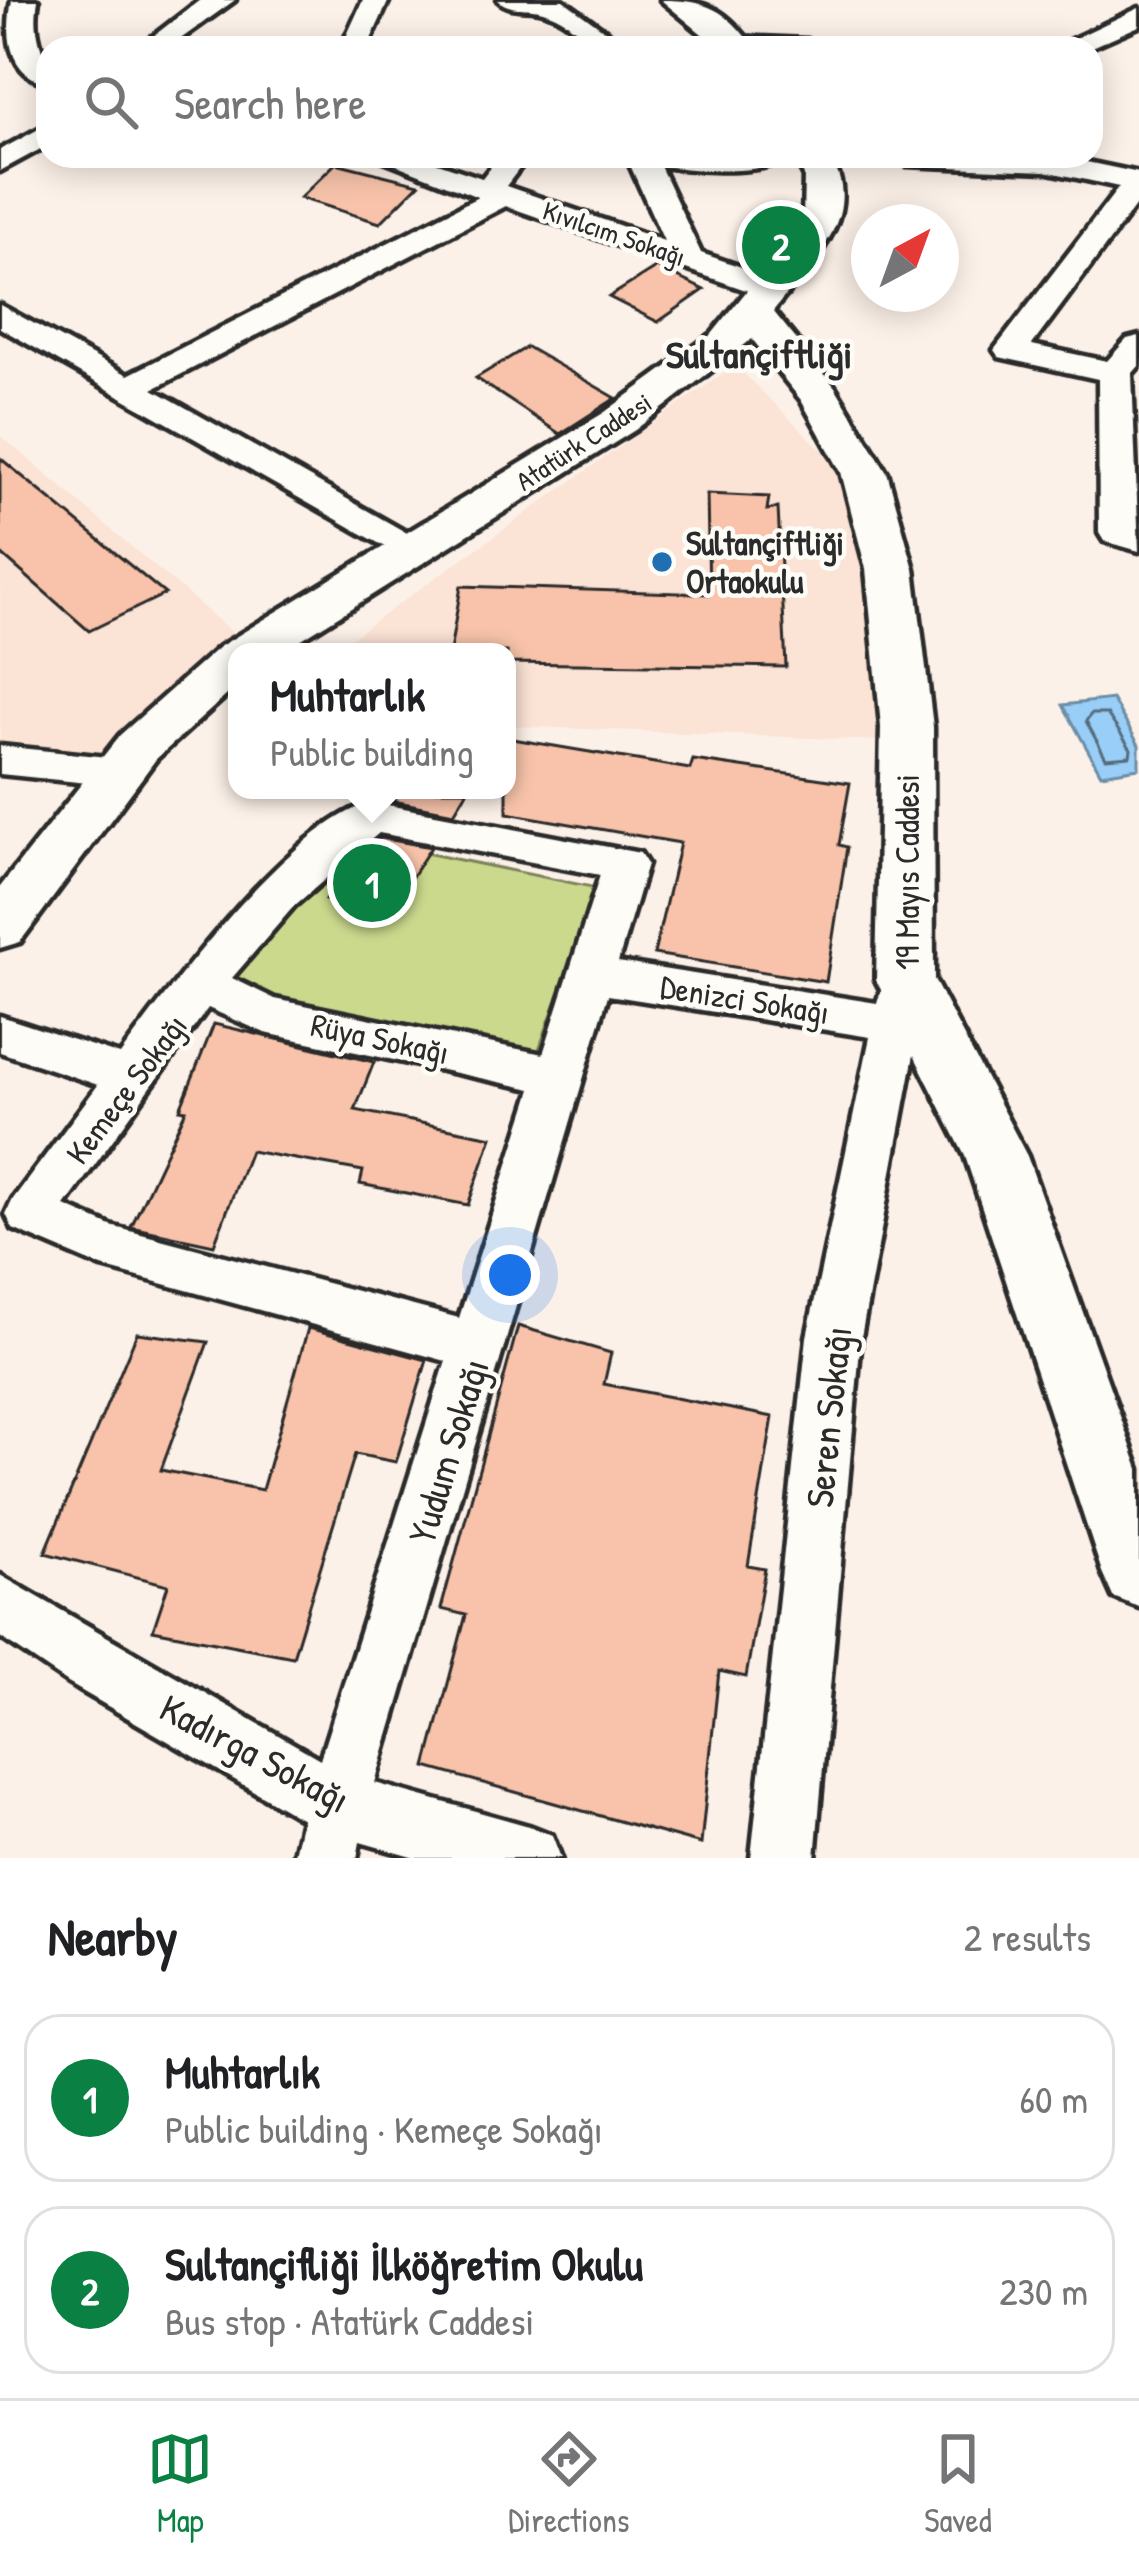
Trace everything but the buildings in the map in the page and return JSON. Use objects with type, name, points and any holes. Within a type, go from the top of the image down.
[{"type":"street","points":[[25,0],[21,43],[27,59],[36,66]]},
{"type":"street","points":[[166,36],[201,9],[222,0]]},
{"type":"street","points":[[360,36],[376,0]]},
{"type":"street","points":[[511,0],[552,4],[599,36]]},
{"type":"street","points":[[676,0],[726,36]]},
{"type":"street","points":[[1094,36],[1139,16]]},
{"type":"street","points":[[0,162],[36,141]]},
{"type":"street","name":"Kıvılcım Sokağı","points":[[424,168],[688,259],[762,300]]},
{"type":"street","points":[[128,388],[496,193],[508,168]]},
{"type":"street","points":[[650,168],[688,259]]},
{"type":"street","name":"Atatürk Caddesi","points":[[260,643],[620,421],[727,343],[822,222],[823,176],[818,168]]},
{"type":"street","points":[[1073,168],[1139,182],[1011,350],[1127,359],[1117,533],[1139,540]]},
{"type":"street","name":"19 Mayıs Caddesi","points":[[762,300],[864,472],[890,569],[907,727],[901,1002],[996,1156],[1139,1572]]},
{"type":"street","points":[[0,315],[410,550]]},
{"type":"street","points":[[0,927],[117,772],[228,667]]},
{"type":"street","points":[[0,760],[117,772]]},
{"type":"street","name":"Kemeçe Sokağı","points":[[481,1347],[102,1245],[31,1214],[204,985],[302,868],[372,817],[625,864]]},
{"type":"street","name":"Yudum Sokağı","points":[[331,1831],[625,864]]},
{"type":"street","name":"Denizci Sokağı","points":[[591,975],[901,1002]]},
{"type":"street","name":"Rüya Sokağı","points":[[204,985],[265,1015],[562,1076]]},
{"type":"street","name":"Seren Sokağı","points":[[783,1858],[834,1337],[901,1002]]},
{"type":"street","points":[[0,1034],[134,1078]]},
{"type":"street","name":"Kadırga Sokağı","points":[[0,1603],[331,1831],[529,1858]]},
{"type":"shaded area","name":"Sultançiftliği Ortaokulu","points":[[735,365],[860,487],[884,741],[516,726],[516,643],[360,643],[351,638]]},
{"type":"shaded area","points":[[0,435],[232,632],[110,758],[0,746]]},
{"type":"green space","points":[[362,840],[597,888],[537,1055],[290,1010],[230,976],[303,893]]},
{"type":"water","points":[[1112,699],[1139,745],[1139,768],[1101,774],[1063,705]]},
{"type":"place","name":"Sultançifliği İlköğretim Okulu","points":[[781,245]]},
{"type":"place","name":"Sultançiftliği Ortaokulu","points":[[662,562]]},
{"type":"place","name":"Muhtarlık","points":[[372,883]]},
{"type":"district","name":"Sultançiftliği","points":[[759,354]]}]
